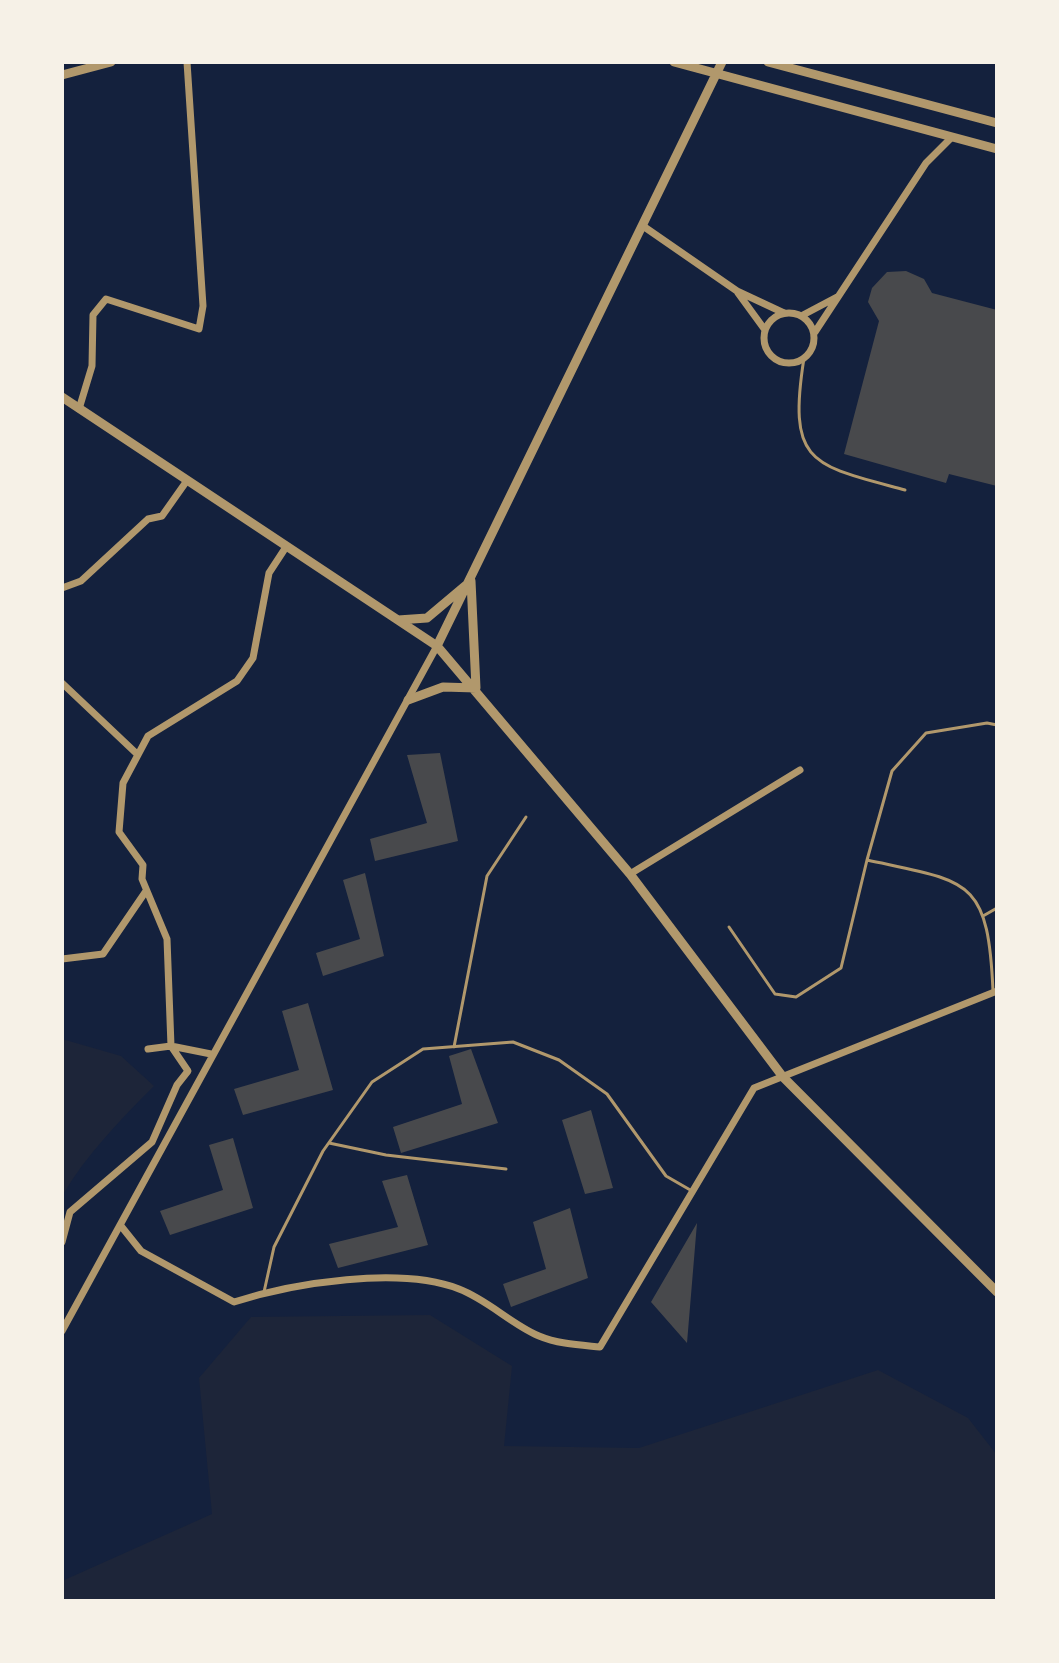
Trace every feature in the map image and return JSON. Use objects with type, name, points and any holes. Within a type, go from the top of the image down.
[{"type":"street","points":[[62,75],[111,62]]},
{"type":"street","points":[[79,409],[92,366],[93,315],[106,299],[199,329],[203,306],[187,62]]},
{"type":"street","points":[[674,62],[997,149]]},
{"type":"street","points":[[62,1331],[471,581],[722,62]]},
{"type":"street","points":[[768,62],[997,123]]},
{"type":"street","points":[[784,313],[773,318],[765,330],[763,342],[768,354],[781,363],[804,358],[812,349],[815,332],[926,163],[952,137]]},
{"type":"street","points":[[643,226],[737,291],[784,313],[803,315],[812,322],[815,332]]},
{"type":"street","points":[[737,291],[765,330]]},
{"type":"street","points":[[803,315],[839,296]]},
{"type":"street","points":[[62,397],[437,646],[476,688],[630,874],[783,1077],[997,1292]]},
{"type":"street","points":[[62,588],[81,581],[148,519],[162,516],[186,482]]},
{"type":"street","points":[[62,1242],[70,1212],[152,1142],[177,1085],[188,1071],[171,1046],[167,939],[142,879],[143,865],[119,832],[123,783],[148,736],[237,681],[253,658],[269,573],[286,547]]},
{"type":"street","points":[[397,621],[427,618],[471,581]]},
{"type":"street","points":[[471,581],[476,688]]},
{"type":"street","points":[[62,683],[137,754]]},
{"type":"street","points":[[408,700],[443,687],[476,688]]},
{"type":"street","points":[[630,874],[800,770]]},
{"type":"street","points":[[62,959],[103,954],[146,891]]},
{"type":"street","points":[[121,1226],[141,1251],[234,1302],[264,1293],[373,1279],[427,1282],[460,1289],[539,1336],[600,1347],[695,1193],[754,1088],[995,991]]},
{"type":"street","points":[[148,1049],[171,1046],[211,1054]]},
{"type":"lane","points":[[804,358],[797,402],[803,440],[820,464],[905,490]]},
{"type":"lane","points":[[729,927],[775,994],[796,997],[841,968],[892,771],[926,733],[987,723],[997,725]]},
{"type":"lane","points":[[454,1047],[487,876],[526,817]]},
{"type":"lane","points":[[867,860],[949,877],[975,897],[991,940],[995,991]]},
{"type":"lane","points":[[983,916],[997,908]]},
{"type":"lane","points":[[264,1293],[274,1247],[329,1143],[372,1082],[423,1049],[513,1042],[559,1060],[607,1094],[666,1176],[695,1193]]},
{"type":"lane","points":[[329,1143],[386,1155],[506,1169]]},
{"type":"shaded area","points":[[62,1039],[121,1056],[154,1086],[93,1152],[62,1196]]},
{"type":"shaded area","points":[[430,1315],[512,1366],[504,1446],[639,1448],[878,1370],[968,1418],[997,1455],[997,1601],[62,1601],[62,1581],[212,1514],[199,1378],[251,1317]]},
{"type":"building","points":[[906,271],[924,279],[932,293],[997,310],[997,486],[949,474],[946,483],[844,454],[879,321],[868,302],[872,288],[887,272]]},
{"type":"building","points":[[440,753],[458,841],[375,861],[370,839],[427,823],[407,755]]},
{"type":"building","points":[[365,873],[384,956],[323,976],[316,953],[360,939],[343,880]]},
{"type":"building","points":[[308,1003],[333,1090],[243,1115],[234,1089],[299,1070],[282,1011]]},
{"type":"building","points":[[471,1049],[498,1123],[401,1153],[393,1127],[462,1104],[449,1056]]},
{"type":"building","points":[[591,1110],[613,1188],[585,1194],[562,1120]]},
{"type":"building","points":[[233,1138],[253,1208],[170,1235],[160,1211],[223,1190],[209,1145]]},
{"type":"building","points":[[407,1175],[428,1245],[338,1268],[329,1244],[398,1227],[382,1181]]},
{"type":"building","points":[[570,1208],[588,1278],[511,1307],[503,1284],[546,1269],[533,1222]]},
{"type":"building","points":[[697,1223],[687,1343],[651,1302]]}]
